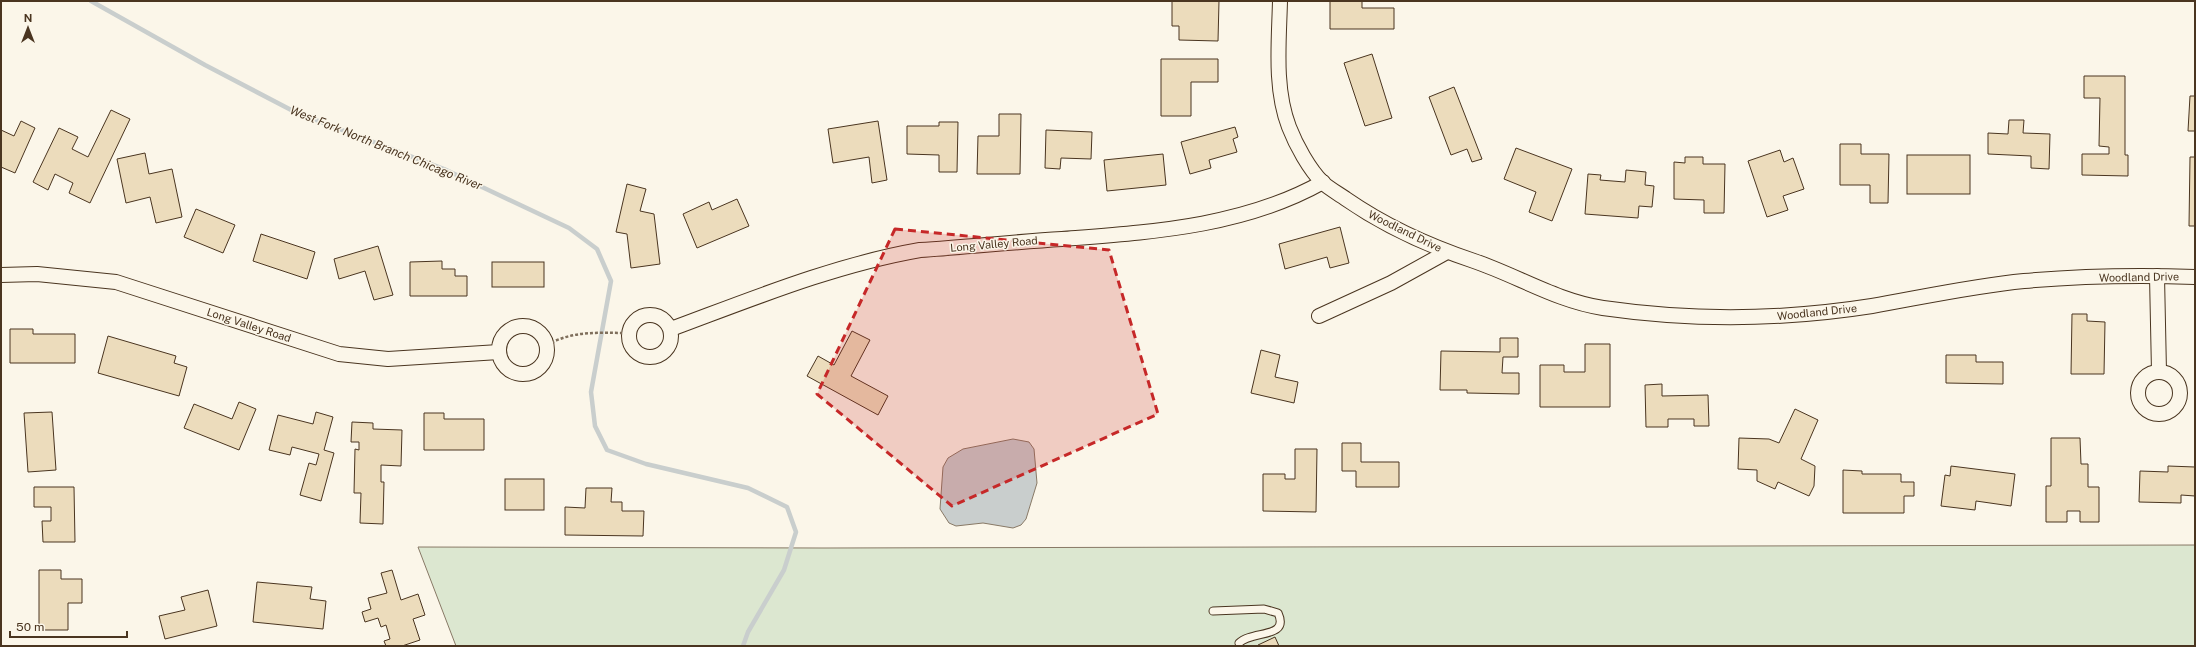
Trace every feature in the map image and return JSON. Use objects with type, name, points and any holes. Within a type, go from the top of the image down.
[{"type":"street","name":"Woodland Drive","points":[[1280,1],[1279,66],[1289,126],[1303,156],[1323,182],[1363,211],[1392,227],[1447,252],[1489,266],[1526,284],[1570,300],[1601,307],[1697,318],[1742,318],[1814,313],[1871,306],[1966,288],[2026,281],[2158,276],[2195,277]]},
{"type":"street","name":"Long Valley Road","points":[[671,329],[792,285],[885,256],[920,250],[1182,228],[1256,210],[1296,197],[1323,182]]},
{"type":"street","name":"Woodland Drive","points":[[1319,316],[1391,283],[1447,252]]},
{"type":"street","name":"Long Valley Road","points":[[1,275],[37,274],[116,282],[339,354],[388,359],[499,352]]},
{"type":"street","points":[[2158,276],[2159,372]]},
{"type":"street","points":[[648,315],[662,318],[671,329],[670,343],[662,354],[656,356],[642,355],[636,352],[623,333],[635,320],[648,315]]},
{"type":"street","points":[[516,327],[532,327],[544,338],[547,345],[546,358],[543,364],[529,373],[521,374],[506,367],[499,352],[503,337],[516,327]]},
{"type":"lane","points":[[1213,611],[1264,609],[1278,613],[1281,622],[1279,629],[1273,632],[1246,637],[1239,643]]},
{"type":"path","points":[[547,345],[560,337],[576,334],[623,333]]},
{"type":"highlighted area","points":[[895,229],[1109,250],[1158,414],[952,506],[817,394]]},
{"type":"green space","points":[[2195,545],[2195,646],[456,646],[418,547],[824,548]]},
{"type":"shaded area","points":[[1013,439],[1029,442],[1034,449],[1037,483],[1026,519],[1021,525],[1013,528],[983,523],[956,526],[949,523],[940,509],[943,467],[948,458],[963,449]]},
{"type":"building","points":[[1172,1],[1219,1],[1218,41],[1179,40],[1179,26],[1172,26]]},
{"type":"building","points":[[1330,1],[1362,1],[1362,8],[1394,8],[1394,29],[1330,29]]},
{"type":"building","points":[[1372,54],[1392,118],[1365,126],[1344,63]]},
{"type":"building","points":[[1161,59],[1218,59],[1218,82],[1191,82],[1191,116],[1161,116]]},
{"type":"building","points":[[2084,76],[2125,76],[2125,155],[2128,155],[2128,176],[2082,175],[2082,154],[2109,154],[2109,147],[2099,146],[2100,98],[2084,98]]},
{"type":"building","points":[[1454,87],[1482,159],[1472,162],[1467,149],[1451,155],[1429,97]]},
{"type":"building","points":[[2190,96],[2195,96],[2195,131],[2188,131]]},
{"type":"building","points":[[111,110],[130,119],[90,203],[69,193],[73,183],[55,174],[48,190],[33,182],[59,128],[78,137],[72,149],[88,157]]},
{"type":"building","points":[[999,114],[1021,114],[1020,174],[977,174],[978,136],[999,136]]},
{"type":"building","points":[[2009,120],[2024,120],[2023,133],[2050,134],[2049,169],[2031,168],[2031,156],[1988,154],[1988,133],[2008,134]]},
{"type":"building","points":[[21,121],[35,128],[15,173],[1,167],[1,130],[14,136]]},
{"type":"building","points":[[878,121],[887,180],[872,183],[869,157],[833,163],[828,129]]},
{"type":"building","points":[[939,122],[958,122],[957,172],[939,172],[939,155],[907,154],[907,126],[939,126]]},
{"type":"building","points":[[1235,127],[1238,137],[1233,139],[1237,152],[1209,160],[1211,168],[1190,174],[1181,142]]},
{"type":"building","points":[[1046,130],[1092,132],[1091,159],[1061,158],[1060,169],[1045,168]]},
{"type":"building","points":[[1840,144],[1861,144],[1861,154],[1889,154],[1888,203],[1870,203],[1870,185],[1840,185]]},
{"type":"building","points":[[1516,148],[1572,169],[1552,221],[1529,212],[1536,192],[1504,179]]},
{"type":"building","points":[[1780,150],[1784,162],[1793,158],[1804,189],[1783,196],[1788,210],[1767,217],[1748,161]]},
{"type":"building","points":[[145,153],[149,174],[172,169],[182,217],[156,223],[150,197],[126,203],[117,159]]},
{"type":"building","points":[[1163,154],[1166,185],[1107,191],[1104,160]]},
{"type":"building","points":[[1907,155],[1970,155],[1970,194],[1907,194]]},
{"type":"building","points":[[1685,157],[1703,157],[1703,164],[1725,164],[1724,213],[1704,213],[1704,200],[1674,199],[1674,162],[1685,163]]},
{"type":"building","points":[[2190,157],[2195,157],[2195,226],[2189,226]]},
{"type":"building","points":[[1626,170],[1646,172],[1645,185],[1654,186],[1652,207],[1639,206],[1638,218],[1585,214],[1588,174],[1601,175],[1600,180],[1625,182]]},
{"type":"building","points":[[627,184],[646,189],[640,211],[654,214],[660,264],[631,268],[627,234],[616,232]]},
{"type":"building","points":[[737,199],[749,226],[697,248],[683,214],[709,202],[712,210]]},
{"type":"building","points":[[196,209],[235,225],[223,253],[184,237]]},
{"type":"building","points":[[1340,227],[1349,263],[1330,268],[1327,257],[1285,269],[1279,244]]},
{"type":"building","points":[[261,234],[315,252],[307,279],[253,261]]},
{"type":"building","points":[[378,246],[393,295],[374,300],[365,271],[339,279],[334,259]]},
{"type":"building","points":[[442,261],[442,269],[455,269],[455,276],[467,276],[467,296],[410,296],[410,262]]},
{"type":"building","points":[[492,262],[544,262],[544,287],[492,287]]},
{"type":"building","points":[[2072,314],[2087,314],[2087,321],[2105,322],[2104,374],[2071,374]]},
{"type":"building","points":[[10,329],[33,329],[33,334],[75,334],[75,363],[10,363]]},
{"type":"building","points":[[852,331],[870,340],[851,376],[888,396],[878,415],[807,376],[818,356],[834,365]]},
{"type":"building","points":[[108,336],[176,356],[174,363],[187,367],[179,396],[98,373]]},
{"type":"building","points":[[1500,338],[1518,338],[1518,357],[1503,357],[1502,373],[1519,373],[1519,394],[1467,393],[1467,390],[1440,390],[1441,351],[1500,352]]},
{"type":"building","points":[[1585,344],[1610,344],[1610,407],[1540,407],[1540,365],[1564,365],[1564,372],[1585,372]]},
{"type":"building","points":[[1261,350],[1280,355],[1275,377],[1298,382],[1294,403],[1251,393]]},
{"type":"building","points":[[1946,355],[1976,355],[1976,362],[2003,362],[2003,384],[1946,383]]},
{"type":"building","points":[[1662,384],[1662,396],[1708,395],[1709,426],[1694,426],[1694,419],[1668,419],[1668,427],[1646,427],[1645,385]]},
{"type":"building","points":[[239,402],[256,409],[239,450],[184,428],[194,404],[232,419]]},
{"type":"building","points":[[1795,409],[1818,420],[1801,459],[1815,466],[1814,486],[1809,496],[1778,482],[1775,489],[1757,481],[1757,470],[1738,469],[1739,438],[1769,439],[1779,443]]},
{"type":"building","points":[[52,412],[56,470],[28,472],[24,413]]},
{"type":"building","points":[[316,412],[333,417],[324,450],[334,453],[321,501],[300,495],[309,463],[316,465],[319,454],[292,447],[290,455],[269,450],[278,415],[313,424]]},
{"type":"building","points":[[424,413],[444,413],[444,419],[484,419],[484,450],[424,450]]},
{"type":"building","points":[[352,422],[373,423],[373,429],[402,430],[401,466],[381,465],[381,482],[384,482],[383,524],[360,523],[361,493],[354,493],[355,449],[359,450],[359,442],[351,442]]},
{"type":"building","points":[[2051,438],[2080,438],[2081,464],[2088,464],[2088,487],[2099,487],[2099,522],[2080,522],[2080,511],[2067,511],[2067,522],[2046,522],[2046,486],[2051,486]]},
{"type":"building","points":[[1342,443],[1361,443],[1361,462],[1399,462],[1399,487],[1356,487],[1356,471],[1342,471]]},
{"type":"building","points":[[1295,449],[1317,449],[1316,512],[1263,511],[1263,474],[1285,474],[1285,479],[1295,479]]},
{"type":"building","points":[[1951,466],[2015,474],[2011,506],[1976,501],[1975,510],[1941,506],[1945,475],[1950,476]]},
{"type":"building","points":[[2168,466],[2195,467],[2195,496],[2181,495],[2181,503],[2139,502],[2140,471],[2168,472]]},
{"type":"building","points":[[1843,470],[1862,471],[1862,474],[1901,474],[1901,482],[1914,482],[1914,496],[1904,496],[1904,513],[1843,513]]},
{"type":"building","points":[[505,479],[544,479],[544,510],[505,510]]},
{"type":"building","points":[[34,487],[74,487],[75,542],[43,542],[42,521],[51,521],[51,507],[34,507]]},
{"type":"building","points":[[586,488],[612,488],[611,502],[622,502],[622,511],[644,511],[643,536],[565,535],[565,507],[585,508]]},
{"type":"building","points":[[39,570],[61,570],[61,579],[82,579],[82,603],[68,603],[68,630],[39,630]]},
{"type":"building","points":[[392,570],[401,600],[418,594],[425,615],[413,619],[420,640],[402,646],[386,646],[384,641],[390,639],[386,625],[381,627],[378,618],[365,622],[362,612],[371,609],[368,598],[387,593],[381,573]]},
{"type":"building","points":[[257,582],[312,587],[310,599],[326,601],[323,629],[253,622]]},
{"type":"building","points":[[208,590],[217,626],[165,639],[159,616],[185,610],[181,597]]},
{"type":"building","points":[[1275,637],[1279,646],[1258,646],[1258,645]]},
{"type":"waterway","name":"West Fork North Branch Chicago River","points":[[91,1],[205,65],[295,112],[444,169],[569,228],[597,249],[611,281],[591,392],[595,426],[607,450],[646,464],[748,488],[787,507],[796,532],[784,570],[748,632],[743,646]]}]
